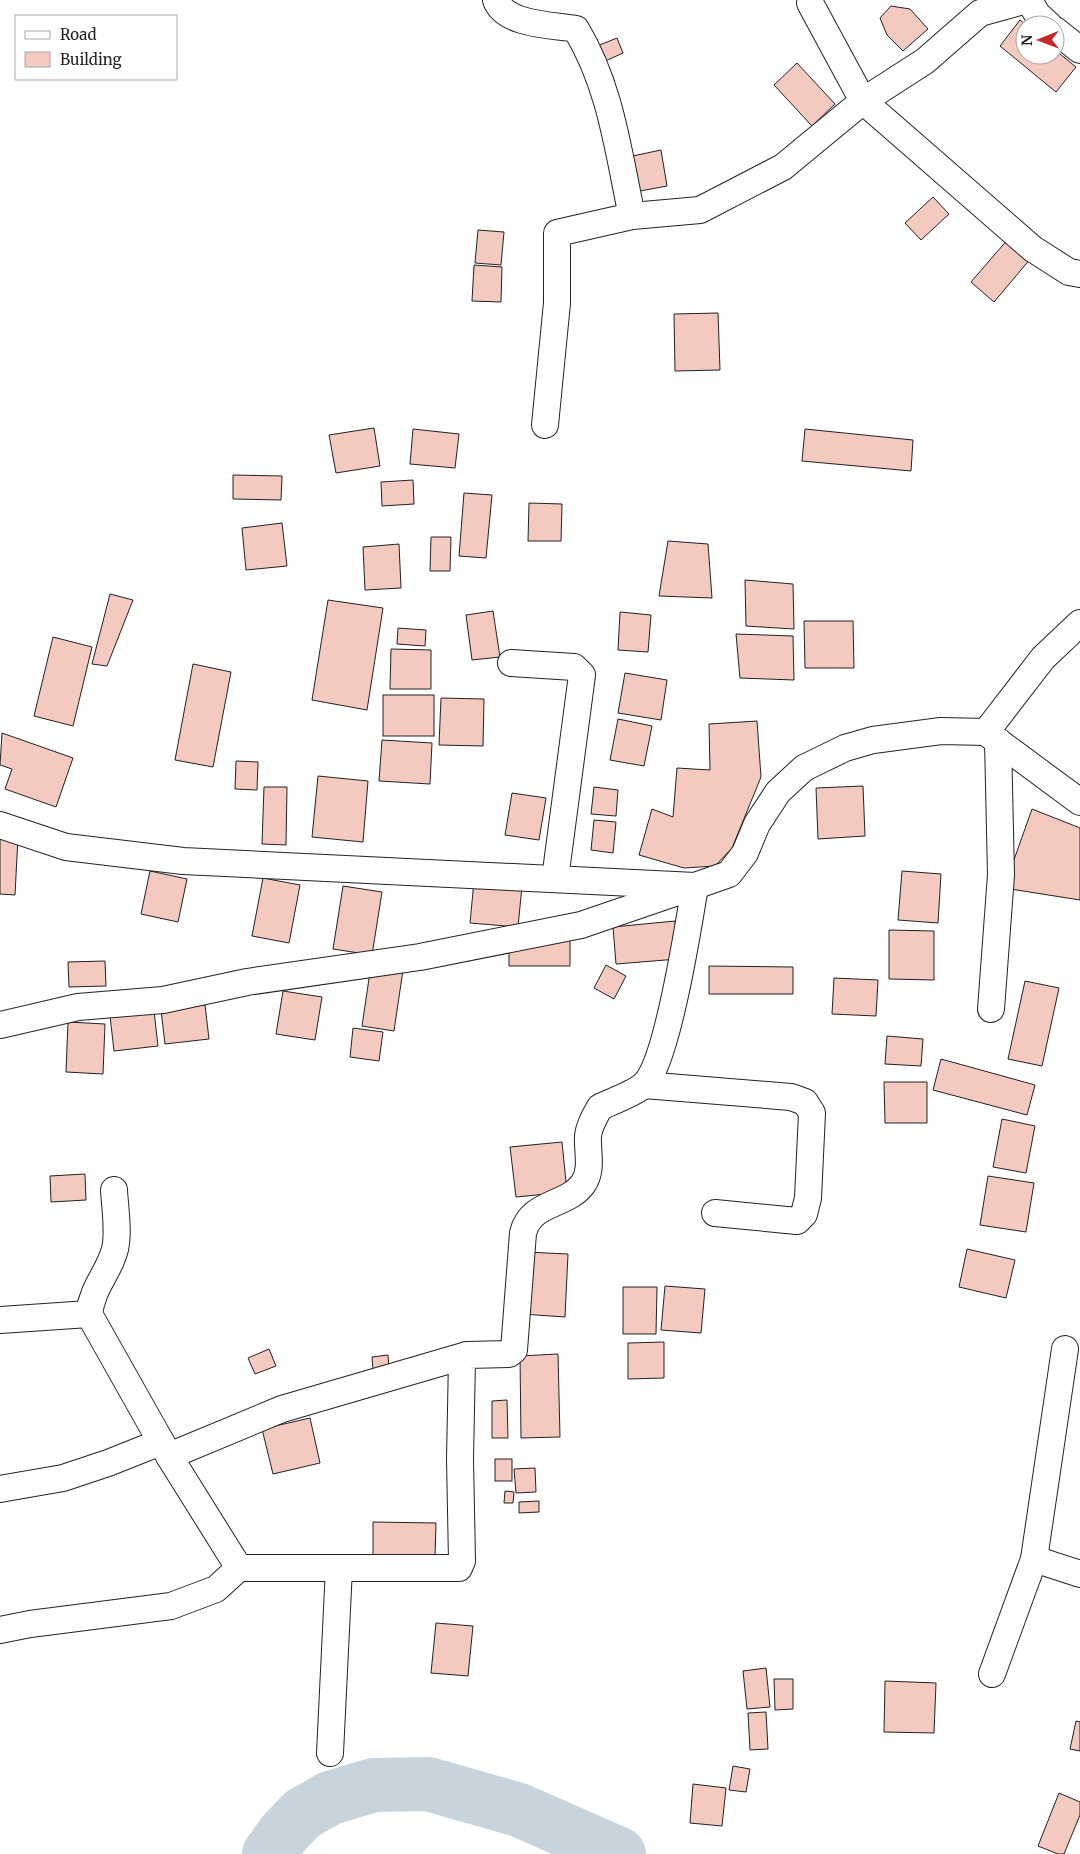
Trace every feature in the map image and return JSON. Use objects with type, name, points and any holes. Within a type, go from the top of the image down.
[{"type":"street","points":[[496,0],[498,6],[516,20],[576,29],[588,49],[605,89],[632,216]]},
{"type":"street","points":[[545,425],[557,303],[557,233],[632,216],[700,210],[784,167],[863,101],[925,61],[980,13],[1028,0],[1038,15]]},
{"type":"street","points":[[810,3],[863,101],[1033,249],[1069,272],[1080,274]]},
{"type":"street","points":[[1065,38],[1080,50]]},
{"type":"street","points":[[991,1009],[1001,875],[992,736],[1042,658],[1080,623]]},
{"type":"street","points":[[511,663],[574,667],[582,675],[555,879]]},
{"type":"street","points":[[0,1025],[78,1007],[163,1000],[247,982],[420,957],[581,925],[728,874],[745,853],[757,824],[778,792],[804,768],[845,748],[873,740],[941,732],[992,736],[1080,802]]},
{"type":"street","points":[[0,825],[66,847],[183,861],[695,886]]},
{"type":"street","points":[[644,1085],[659,1054],[680,970],[695,886]]},
{"type":"street","points":[[0,1489],[63,1478],[108,1463],[165,1449],[282,1409],[467,1355],[509,1354],[514,1350],[525,1223],[531,1215],[571,1194],[583,1185],[589,1172],[588,1135],[600,1107],[644,1085],[791,1097],[805,1102],[812,1113],[808,1198],[804,1214],[797,1221],[715,1212]]},
{"type":"street","points":[[114,1190],[115,1248],[109,1264],[98,1282],[89,1314],[165,1449],[239,1568]]},
{"type":"street","points":[[0,1320],[89,1314]]},
{"type":"street","points":[[992,1674],[1034,1558],[1065,1348]]},
{"type":"street","points":[[0,1630],[38,1622],[171,1606],[216,1589],[239,1568],[459,1568],[462,1561],[460,1365],[462,1359],[467,1355]]},
{"type":"street","points":[[1034,1558],[1080,1574]]},
{"type":"street","points":[[330,1753],[339,1568]]},
{"type":"building","points":[[891,6],[910,9],[928,29],[903,51],[887,35],[880,18]]},
{"type":"building","points":[[1015,26],[1015,58],[1000,46]]},
{"type":"building","points":[[617,38],[623,53],[603,62],[597,46]]},
{"type":"building","points":[[1065,58],[1076,67],[1056,92],[1023,65],[1065,65]]},
{"type":"building","points":[[797,63],[835,104],[812,126],[774,85]]},
{"type":"building","points":[[661,150],[667,186],[635,192],[628,157]]},
{"type":"building","points":[[933,197],[949,214],[921,240],[905,223]]},
{"type":"building","points":[[478,230],[504,232],[501,265],[475,263]]},
{"type":"building","points":[[1009,238],[1031,258],[994,302],[971,282]]},
{"type":"building","points":[[474,265],[502,267],[501,302],[472,301]]},
{"type":"building","points":[[718,313],[720,370],[675,371],[674,314]]},
{"type":"building","points":[[374,428],[380,466],[336,473],[329,435]]},
{"type":"building","points":[[413,429],[459,434],[455,468],[410,464]]},
{"type":"building","points":[[805,429],[913,440],[911,471],[802,461]]},
{"type":"building","points":[[233,475],[282,476],[281,500],[233,499]]},
{"type":"building","points":[[413,480],[414,504],[382,506],[381,482]]},
{"type":"building","points":[[464,493],[492,495],[486,558],[459,556]]},
{"type":"building","points":[[529,503],[562,504],[561,541],[528,541]]},
{"type":"building","points":[[282,523],[287,566],[246,570],[242,528]]},
{"type":"building","points":[[431,537],[451,537],[450,571],[430,571]]},
{"type":"building","points":[[668,541],[708,544],[712,598],[659,596]]},
{"type":"building","points":[[399,544],[401,588],[365,590],[363,547]]},
{"type":"building","points":[[745,580],[793,584],[794,629],[746,626]]},
{"type":"building","points":[[110,594],[133,600],[107,666],[92,664]]},
{"type":"building","points":[[328,600],[383,608],[367,710],[312,700]]},
{"type":"building","points":[[493,611],[500,657],[472,660],[466,615]]},
{"type":"building","points":[[620,612],[651,615],[648,652],[618,650]]},
{"type":"building","points":[[804,621],[853,621],[854,668],[805,668]]},
{"type":"building","points":[[398,628],[426,630],[425,646],[397,644]]},
{"type":"building","points":[[736,634],[793,636],[794,680],[740,678]]},
{"type":"building","points":[[53,637],[92,647],[73,726],[34,716]]},
{"type":"building","points":[[391,649],[431,650],[431,689],[390,689]]},
{"type":"building","points":[[193,664],[231,672],[213,767],[175,760]]},
{"type":"building","points":[[625,673],[667,680],[661,720],[618,713]]},
{"type":"building","points":[[383,695],[434,695],[434,736],[383,736]]},
{"type":"building","points":[[441,698],[484,699],[483,746],[439,745]]},
{"type":"building","points":[[618,719],[652,726],[644,766],[610,760]]},
{"type":"building","points":[[757,721],[761,777],[732,848],[715,866],[684,868],[639,855],[652,809],[673,817],[677,768],[710,770],[709,724]]},
{"type":"building","points":[[2,733],[73,758],[56,807],[5,789],[12,769],[0,765]]},
{"type":"building","points":[[382,740],[432,743],[430,784],[379,781]]},
{"type":"building","points":[[236,761],[258,762],[257,790],[235,789]]},
{"type":"building","points":[[318,776],[368,781],[363,842],[312,837]]},
{"type":"building","points":[[863,786],[865,836],[818,839],[816,788]]},
{"type":"building","points":[[264,787],[287,787],[286,845],[262,844]]},
{"type":"building","points":[[594,787],[618,790],[616,816],[591,814]]},
{"type":"building","points":[[512,793],[546,798],[539,840],[505,835]]},
{"type":"building","points":[[1032,809],[1080,828],[1080,900],[1004,888]]},
{"type":"building","points":[[594,820],[616,822],[613,853],[591,850]]},
{"type":"building","points":[[0,836],[18,837],[15,895],[0,894]]},
{"type":"building","points":[[150,871],[187,879],[178,922],[141,914]]},
{"type":"building","points":[[902,871],[941,874],[938,923],[898,920]]},
{"type":"building","points":[[263,878],[300,885],[289,943],[252,936]]},
{"type":"building","points":[[474,881],[522,886],[518,927],[470,923]]},
{"type":"building","points":[[343,886],[382,892],[372,955],[333,949]]},
{"type":"building","points":[[675,921],[678,959],[616,964],[613,927]]},
{"type":"building","points":[[889,930],[934,931],[934,980],[889,979]]},
{"type":"building","points":[[570,940],[570,966],[509,966],[509,941]]},
{"type":"building","points":[[105,961],[106,986],[69,987],[68,962]]},
{"type":"building","points":[[371,965],[403,970],[394,1031],[362,1026]]},
{"type":"building","points":[[606,965],[626,976],[614,999],[594,988]]},
{"type":"building","points":[[709,966],[793,967],[793,994],[709,994]]},
{"type":"building","points":[[834,978],[878,980],[876,1016],[832,1014]]},
{"type":"building","points":[[1025,981],[1059,988],[1042,1066],[1008,1059]]},
{"type":"building","points":[[283,991],[322,997],[315,1040],[276,1034]]},
{"type":"building","points":[[205,1005],[209,1039],[165,1044],[161,1010]]},
{"type":"building","points":[[154,1011],[158,1046],[114,1051],[110,1016]]},
{"type":"building","points":[[68,1022],[105,1024],[103,1074],[66,1072]]},
{"type":"building","points":[[353,1028],[383,1032],[379,1061],[350,1057]]},
{"type":"building","points":[[887,1036],[923,1039],[921,1066],[885,1064]]},
{"type":"building","points":[[941,1059],[1035,1085],[1027,1115],[933,1090]]},
{"type":"building","points":[[884,1082],[927,1082],[927,1123],[885,1123]]},
{"type":"building","points":[[1002,1119],[1035,1126],[1026,1173],[993,1167]]},
{"type":"building","points":[[562,1142],[567,1192],[516,1197],[510,1147]]},
{"type":"building","points":[[85,1174],[86,1200],[51,1202],[50,1176]]},
{"type":"building","points":[[988,1176],[1034,1183],[1026,1232],[980,1225]]},
{"type":"building","points":[[967,1249],[1015,1260],[1006,1298],[959,1287]]},
{"type":"building","points":[[525,1252],[568,1254],[565,1317],[522,1314]]},
{"type":"building","points":[[665,1286],[705,1289],[701,1333],[661,1330]]},
{"type":"building","points":[[623,1287],[657,1287],[656,1334],[623,1334]]},
{"type":"building","points":[[664,1342],[664,1378],[628,1379],[628,1343]]},
{"type":"building","points":[[269,1349],[276,1366],[255,1374],[248,1358]]},
{"type":"building","points":[[558,1354],[560,1437],[521,1438],[520,1356]]},
{"type":"building","points":[[388,1355],[389,1368],[373,1370],[372,1357]]},
{"type":"building","points":[[507,1400],[508,1438],[492,1438],[492,1401]]},
{"type":"building","points":[[310,1418],[320,1463],[273,1474],[262,1429]]},
{"type":"building","points":[[495,1459],[512,1459],[512,1481],[495,1481]]},
{"type":"building","points":[[535,1468],[536,1492],[516,1493],[514,1469]]},
{"type":"building","points":[[505,1491],[514,1492],[513,1503],[504,1503]]},
{"type":"building","points":[[539,1501],[539,1512],[519,1513],[519,1502]]},
{"type":"building","points":[[373,1522],[436,1523],[435,1557],[373,1556]]},
{"type":"building","points":[[436,1623],[473,1626],[468,1676],[431,1673]]},
{"type":"building","points":[[766,1668],[770,1707],[747,1709],[743,1671]]},
{"type":"building","points":[[774,1679],[793,1679],[793,1709],[775,1710]]},
{"type":"building","points":[[885,1681],[936,1683],[934,1733],[884,1732]]},
{"type":"building","points":[[766,1712],[768,1749],[750,1750],[748,1713]]},
{"type":"building","points":[[1076,1721],[1080,1722],[1080,1751],[1070,1749]]},
{"type":"building","points":[[733,1766],[750,1769],[746,1792],[729,1790]]},
{"type":"building","points":[[693,1784],[726,1788],[722,1826],[690,1823]]},
{"type":"building","points":[[1059,1793],[1080,1802],[1080,1815],[1064,1854],[1058,1854],[1038,1846]]},
{"type":"waterway","points":[[269,1854],[284,1833],[302,1814],[330,1798],[374,1785],[428,1784],[519,1810],[619,1854]]}]
